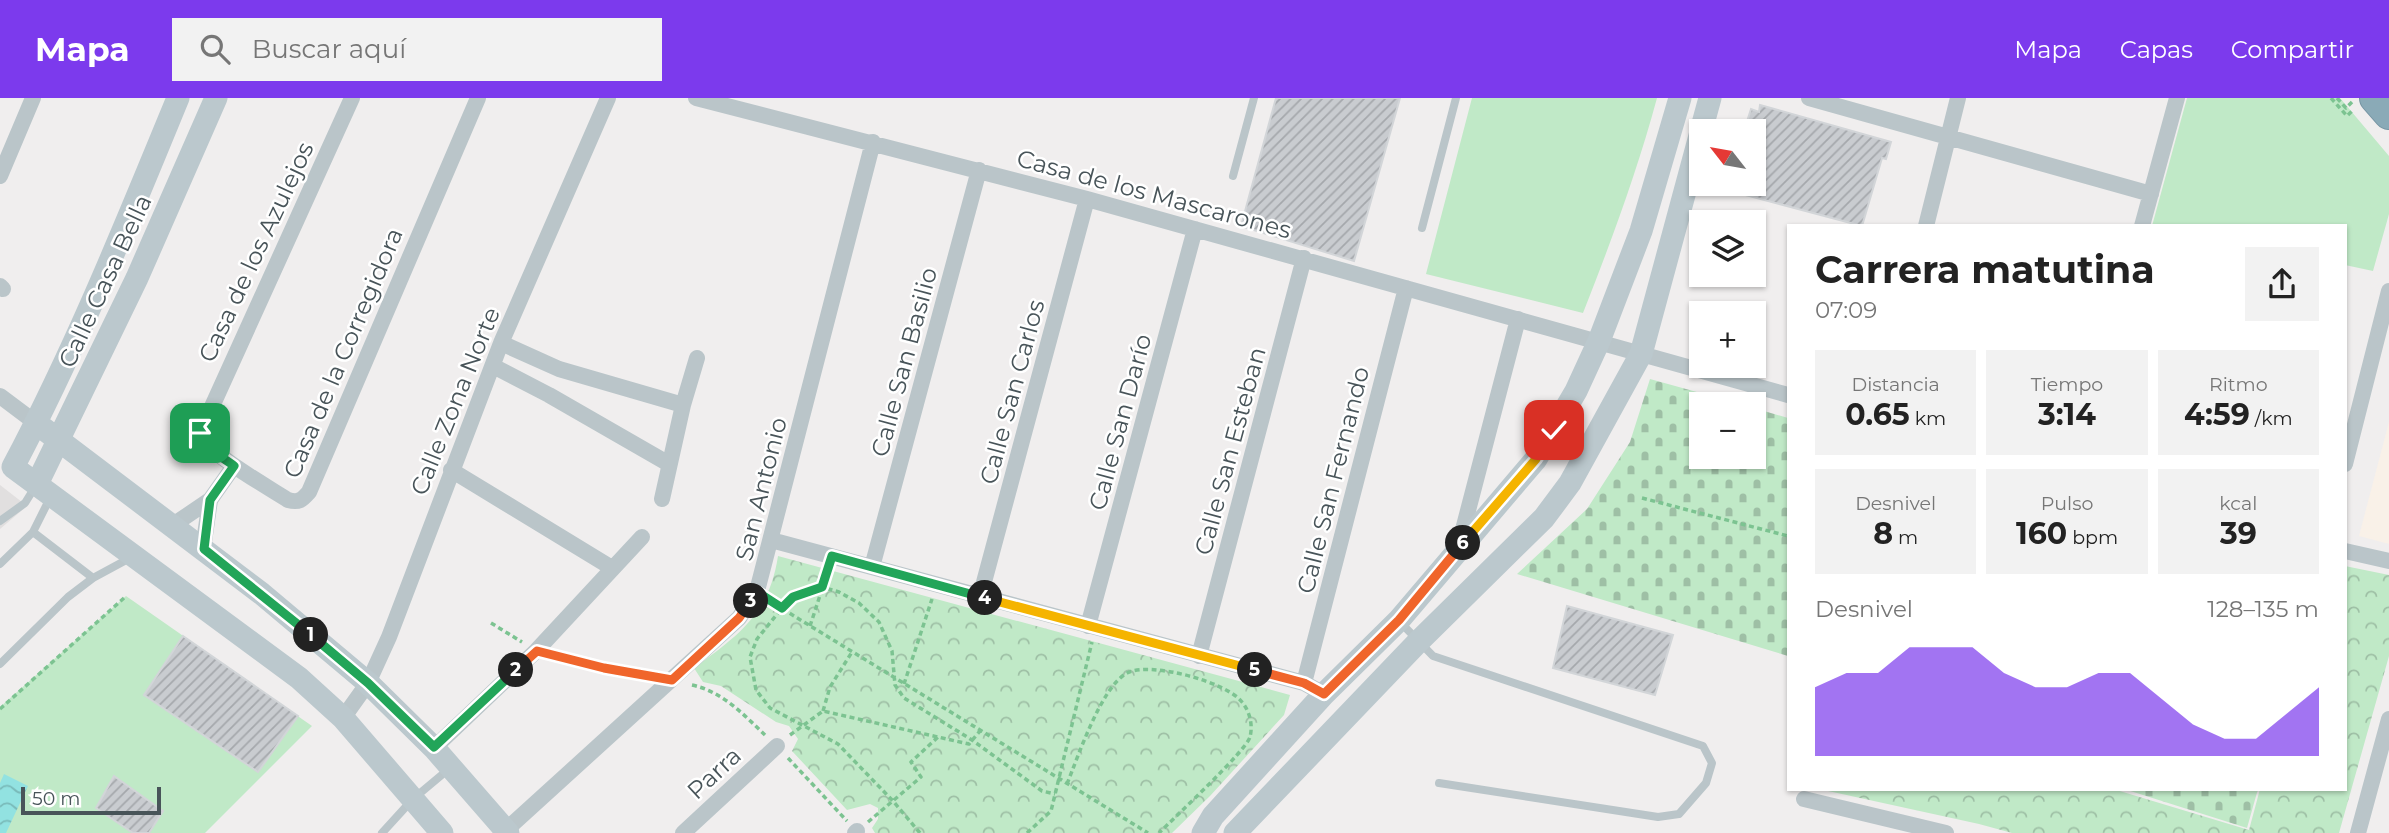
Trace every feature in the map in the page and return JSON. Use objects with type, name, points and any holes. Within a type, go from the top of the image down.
[{"type":"highway","points":[[2375,98],[2389,114]]},
{"type":"street","points":[[0,176],[33,98]]},
{"type":"street","name":"Calle Casa Bella","points":[[6,462],[36,423],[139,194],[178,98]]},
{"type":"street","name":"Calle Casa Bella","points":[[44,490],[59,440],[169,207],[216,98]]},
{"type":"street","name":"Casa de los Azulejos","points":[[202,425],[352,98]]},
{"type":"street","name":"Casa de la Corregidora","points":[[202,425],[200,439],[234,466],[288,500],[297,502],[309,492],[478,98]]},
{"type":"street","name":"Calle Zona Norte","points":[[343,718],[368,683],[388,637],[501,343],[608,98]]},
{"type":"street","name":"Casa de los Mascarones","points":[[696,98],[873,142],[1304,258],[1787,395]]},
{"type":"street","points":[[1203,833],[1213,816],[1314,689],[1399,620],[1536,459],[1576,391],[1599,341],[1641,231],[1679,98]]},
{"type":"street","points":[[1704,119],[1710,98]]},
{"type":"street","points":[[1809,98],[2151,194]]},
{"type":"street","points":[[1926,224],[1958,98]]},
{"type":"street","points":[[2143,224],[2177,98]]},
{"type":"street","name":"San Antonio","points":[[507,832],[739,618],[757,592],[873,142]]},
{"type":"street","name":"Calle San Basilio","points":[[872,567],[979,170]]},
{"type":"street","points":[[1236,833],[1550,509],[1570,483],[1642,354],[1689,176]]},
{"type":"street","points":[[139,194],[169,207]]},
{"type":"street","name":"Calle San Carlos","points":[[980,597],[1087,199]]},
{"type":"street","name":"Calle San Darío","points":[[1088,626],[1195,229]]},
{"type":"street","name":"Calle San Esteban","points":[[1199,656],[1304,258]]},
{"type":"street","name":"Calle San Fernando","points":[[1314,689],[1406,288]]},
{"type":"street","points":[[2347,456],[2389,292]]},
{"type":"street","points":[[1459,548],[1518,319]]},
{"type":"street","points":[[501,343],[559,369],[684,405]]},
{"type":"street","points":[[662,499],[697,358]]},
{"type":"street","points":[[493,366],[669,464]]},
{"type":"street","points":[[549,395],[559,369]]},
{"type":"street","points":[[0,396],[262,594],[368,683],[434,747],[507,832]]},
{"type":"street","points":[[6,462],[299,678],[343,718],[442,833]]},
{"type":"street","points":[[173,525],[210,500],[234,466]]},
{"type":"street","points":[[451,470],[612,568]]},
{"type":"street","points":[[204,549],[210,500]]},
{"type":"street","points":[[434,747],[537,651],[642,537]]},
{"type":"street","points":[[771,540],[1314,689]]},
{"type":"street","points":[[2347,551],[2389,561]]},
{"type":"street","points":[[2358,833],[2389,719]]},
{"type":"street","name":"Parra","points":[[682,833],[776,746]]},
{"type":"street","points":[[1804,799],[1946,833]]},
{"type":"lane","points":[[1233,176],[1254,98]]},
{"type":"lane","points":[[1422,228],[1456,98]]},
{"type":"lane","points":[[1,519],[44,490]]},
{"type":"lane","points":[[0,564],[33,532],[44,490]]},
{"type":"lane","points":[[33,532],[93,578]]},
{"type":"lane","points":[[0,664],[68,597],[93,578],[134,556]]},
{"type":"lane","points":[[1399,620],[1433,656],[1703,746],[1712,763],[1706,783],[1679,814],[1658,817],[1439,783]]},
{"type":"lane","points":[[382,833],[413,799],[451,767]]},
{"type":"path","points":[[2331,98],[2347,116]]},
{"type":"path","points":[[2337,98],[2346,108]]},
{"type":"path","points":[[1642,498],[1787,536]]},
{"type":"path","points":[[810,626],[832,556]]},
{"type":"path","points":[[904,684],[936,584]]},
{"type":"path","points":[[920,833],[838,744],[770,708],[756,691],[750,657],[757,639],[793,597],[822,587],[839,592],[859,603],[879,622],[892,651],[895,685],[904,698],[972,740],[1042,791],[1055,794]]},
{"type":"path","points":[[757,592],[1148,833]]},
{"type":"path","points":[[0,709],[124,598]]},
{"type":"path","points":[[491,623],[537,651],[604,668],[672,680]]},
{"type":"path","points":[[1027,833],[1051,811],[1093,646],[1088,626]]},
{"type":"path","points":[[776,746],[823,711],[830,687],[852,652]]},
{"type":"path","points":[[1067,784],[1098,709],[1115,685],[1128,673],[1152,669],[1193,677],[1230,691],[1242,701],[1251,718],[1250,739],[1159,833]]},
{"type":"path","points":[[823,711],[969,744],[981,731]]},
{"type":"path","points":[[856,832],[921,777],[911,762],[938,737]]},
{"type":"shaded area","points":[[2389,422],[2389,544],[2359,536]]},
{"type":"shaded area","points":[[0,485],[27,506],[0,529]]},
{"type":"green space","points":[[1472,98],[1657,98],[1623,207],[1583,313],[1426,274]]},
{"type":"green space","points":[[2187,98],[2340,98],[2389,156],[2389,214],[2373,271],[2347,265],[2347,224],[2153,224]]},
{"type":"green space","points":[[1650,379],[1697,392],[1689,392],[1689,469],[1766,469],[1766,412],[1787,418],[1787,656],[1517,574],[1587,509],[1630,442]]},
{"type":"green space","points":[[778,556],[1290,695],[1284,715],[1172,833],[875,833],[872,828],[878,819],[878,808],[870,804],[847,810],[792,751],[798,739],[789,726],[776,722],[721,686],[703,682],[694,668],[725,645],[750,621],[767,593]]},
{"type":"green space","points":[[2347,566],[2389,575],[2389,656],[2339,833],[2012,833],[1828,791],[2120,791],[2249,830],[2259,791],[2347,791]]},
{"type":"green space","points":[[126,596],[312,726],[205,833],[0,833],[0,707]]},
{"type":"green space","points":[[2130,791],[2257,791],[2247,828]]},
{"type":"water","points":[[4,774],[28,786],[6,833],[0,833],[0,783]]},
{"type":"building","points":[[1276,98],[1400,98],[1354,261],[1241,226]]},
{"type":"building","points":[[1760,105],[1891,142],[1886,159],[1882,158],[1863,224],[1749,196],[1766,196],[1766,119],[1748,119],[1751,109],[1759,112]]},
{"type":"building","points":[[1567,606],[1673,635],[1655,695],[1553,668]]},
{"type":"building","points":[[183,636],[298,716],[258,772],[144,695]]},
{"type":"building","points":[[114,776],[163,811],[149,833],[133,833],[96,808]]},
{"type":"route","points":[[200,433],[200,439],[206,445],[234,466],[210,500],[204,549],[368,683],[434,747],[537,651],[604,668],[672,680],[739,618],[757,592],[782,608],[793,597],[822,587],[832,556],[1304,683],[1324,694],[1399,620],[1536,459],[1554,430]]}]
